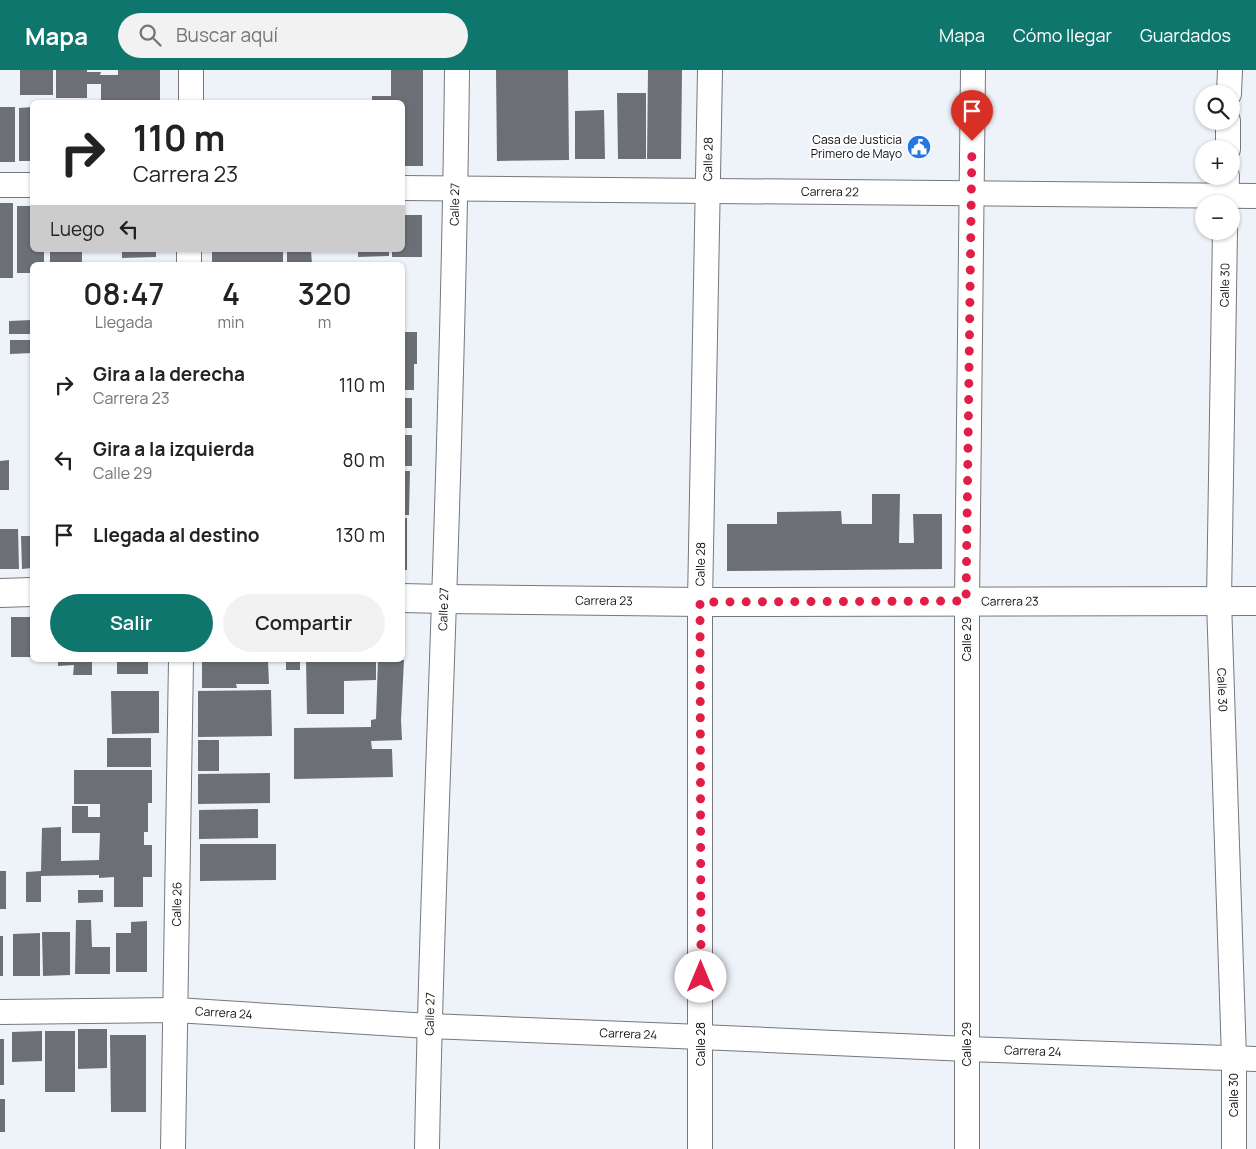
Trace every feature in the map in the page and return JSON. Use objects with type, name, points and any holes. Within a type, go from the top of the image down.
[{"type":"street","points":[[191,70],[191,100]]},
{"type":"street","name":"Calle 27","points":[[427,1149],[429,1026],[456,189],[457,70]]},
{"type":"street","name":"Calle 28","points":[[700,1149],[700,602],[710,70]]},
{"type":"street","name":"Calle 29","points":[[967,1149],[966,601],[973,70]]},
{"type":"street","points":[[1229,85],[1230,70]]},
{"type":"street","points":[[0,185],[30,185]]},
{"type":"street","name":"Carrera 22","points":[[405,188],[971,194],[1226,192],[1256,196]]},
{"type":"street","name":"Calle 30","points":[[1226,240],[1220,601],[1245,1059],[1234,1149]]},
{"type":"street","points":[[0,593],[30,592]]},
{"type":"street","name":"Carrera 23","points":[[405,598],[700,602],[1256,601]]},
{"type":"street","name":"Calle 26","points":[[173,1149],[181,662]]},
{"type":"street","name":"Carrera 24","points":[[0,1012],[176,1010],[429,1026],[1245,1059]]},
{"type":"building","points":[[20,70],[53,70],[53,95],[20,95]]},
{"type":"building","points":[[56,70],[87,70],[87,72],[101,72],[100,75],[118,75],[118,70],[160,70],[160,100],[101,100],[101,84],[87,84],[87,98],[56,98]]},
{"type":"building","points":[[391,70],[423,70],[423,166],[405,166],[405,100],[372,100],[372,96],[391,96]]},
{"type":"building","points":[[496,70],[568,70],[569,160],[497,161]]},
{"type":"building","points":[[648,70],[682,70],[681,159],[647,159]]},
{"type":"building","points":[[617,93],[646,93],[646,159],[618,159]]},
{"type":"building","points":[[0,107],[15,107],[15,162],[0,162]]},
{"type":"building","points":[[30,107],[30,161],[19,161],[19,108]]},
{"type":"building","points":[[604,110],[605,159],[575,159],[575,111]]},
{"type":"building","points":[[0,203],[13,203],[13,278],[0,278]]},
{"type":"building","points":[[17,206],[30,206],[30,252],[44,252],[44,262],[30,262],[30,273],[17,273]]},
{"type":"building","points":[[405,215],[422,215],[422,257],[392,257],[392,252],[405,252]]},
{"type":"building","points":[[50,252],[82,252],[82,262],[50,262]]},
{"type":"building","points":[[122,252],[156,252],[156,257],[122,258]]},
{"type":"building","points":[[212,252],[283,252],[283,262],[212,262]]},
{"type":"building","points":[[287,252],[311,252],[312,262],[287,262]]},
{"type":"building","points":[[358,252],[389,252],[389,256],[358,257]]},
{"type":"building","points":[[30,320],[30,334],[9,334],[9,321]]},
{"type":"building","points":[[405,332],[417,332],[417,364],[414,364],[414,390],[405,390]]},
{"type":"building","points":[[10,340],[30,340],[30,353],[10,354]]},
{"type":"building","points":[[405,398],[412,398],[412,428],[405,428]]},
{"type":"building","points":[[405,435],[412,435],[412,466],[405,466]]},
{"type":"building","points":[[9,460],[9,490],[0,490],[0,461]]},
{"type":"building","points":[[405,471],[410,471],[409,515],[405,515]]},
{"type":"building","points":[[872,494],[900,494],[899,543],[914,543],[913,514],[942,514],[942,569],[727,571],[727,524],[777,524],[777,512],[841,511],[842,524],[872,524]]},
{"type":"building","points":[[405,518],[407,518],[407,570],[405,570]]},
{"type":"building","points":[[0,529],[18,529],[19,569],[0,569]]},
{"type":"building","points":[[21,536],[30,536],[30,568],[22,569]]},
{"type":"building","points":[[11,617],[30,617],[30,657],[11,657]]},
{"type":"building","points":[[58,662],[92,662],[92,675],[73,675],[74,665],[58,666]]},
{"type":"building","points":[[117,662],[148,662],[148,674],[117,674]]},
{"type":"building","points":[[202,662],[268,662],[269,684],[236,684],[237,688],[202,688]]},
{"type":"building","points":[[286,662],[300,662],[300,670],[286,670]]},
{"type":"building","points":[[306,662],[376,662],[376,680],[344,681],[344,714],[307,714]]},
{"type":"building","points":[[378,662],[404,662],[402,740],[371,741],[372,749],[392,749],[393,777],[294,779],[294,728],[371,727],[371,720],[376,719]]},
{"type":"building","points":[[271,690],[272,736],[198,737],[198,691]]},
{"type":"building","points":[[111,691],[159,691],[159,733],[112,734]]},
{"type":"building","points":[[107,738],[151,738],[151,767],[107,767]]},
{"type":"building","points":[[198,740],[219,740],[219,771],[198,771]]},
{"type":"building","points":[[74,770],[152,770],[152,803],[148,803],[148,832],[144,832],[144,845],[152,845],[152,877],[143,877],[143,907],[114,907],[114,877],[99,878],[99,875],[41,876],[41,902],[26,902],[26,872],[41,871],[42,828],[61,827],[61,861],[99,860],[100,833],[72,833],[72,806],[88,806],[88,817],[100,817],[100,804],[74,804]]},
{"type":"building","points":[[270,773],[270,803],[198,804],[198,774]]},
{"type":"building","points":[[258,809],[258,838],[199,839],[199,810]]},
{"type":"building","points":[[200,844],[276,844],[276,880],[200,881]]},
{"type":"building","points":[[0,871],[6,871],[6,909],[0,909]]},
{"type":"building","points":[[78,890],[103,890],[103,902],[78,903]]},
{"type":"building","points":[[76,920],[91,920],[92,947],[110,947],[110,974],[75,974]]},
{"type":"building","points":[[147,921],[147,972],[116,972],[116,933],[131,933],[131,922]]},
{"type":"building","points":[[42,932],[70,932],[70,975],[43,976]]},
{"type":"building","points":[[40,933],[40,976],[13,976],[13,934]]},
{"type":"building","points":[[0,936],[3,936],[3,976],[0,976]]},
{"type":"building","points":[[78,1029],[107,1029],[107,1068],[78,1069]]},
{"type":"building","points":[[42,1031],[42,1061],[12,1062],[12,1032]]},
{"type":"building","points":[[45,1031],[75,1031],[75,1092],[45,1092]]},
{"type":"building","points":[[110,1035],[146,1035],[146,1112],[111,1112]]},
{"type":"building","points":[[0,1039],[4,1039],[4,1085],[0,1085]]},
{"type":"building","points":[[0,1099],[5,1099],[5,1132],[0,1132]]},
{"type":"place","name":"Casa de Justicia Primero de Mayo","points":[[919,147]]},
{"type":"route","points":[[701,977],[700,602],[966,601],[972,141]]}]
